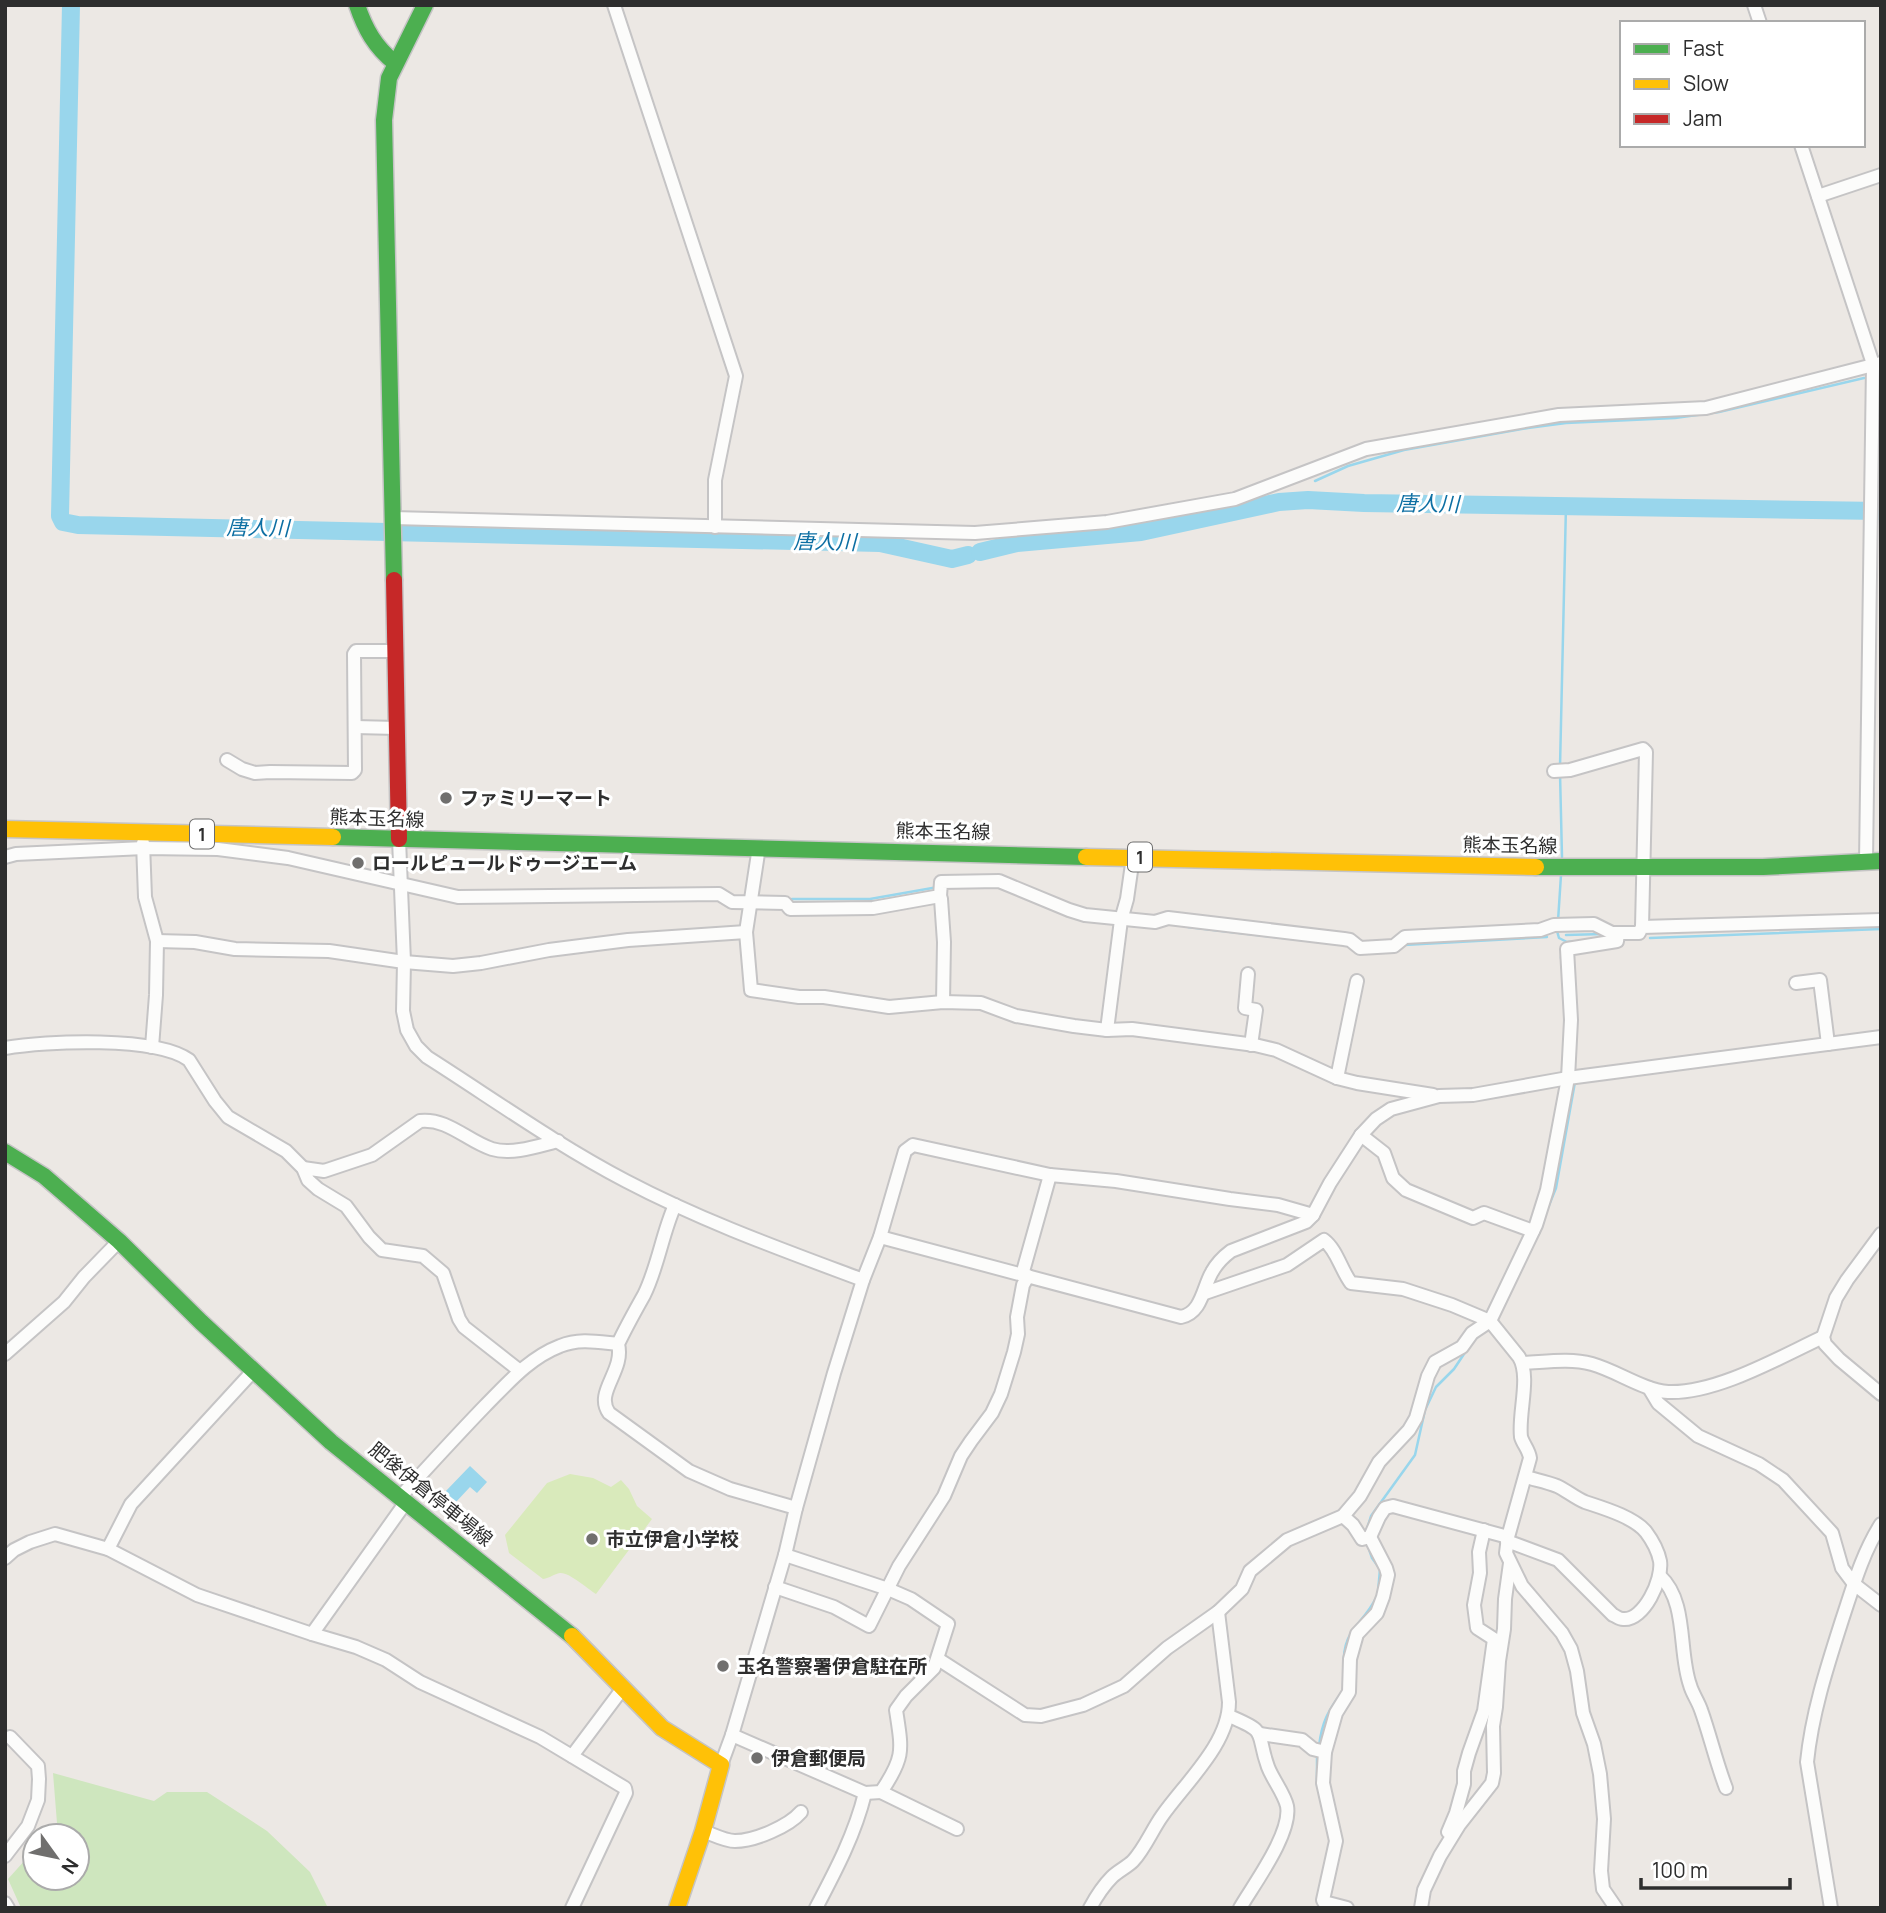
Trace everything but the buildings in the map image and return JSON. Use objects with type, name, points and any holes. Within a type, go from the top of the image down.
[{"type":"main road","points":[[357,5],[368,36],[378,50],[395,63]]},
{"type":"main road","points":[[399,839],[384,120],[389,78],[425,5]]},
{"type":"main road","name":"熊本玉名線","points":[[5,829],[143,848],[399,839],[1401,865],[1763,867],[1873,861]]},
{"type":"main road","name":"肥後伊倉停車場線","points":[[5,1152],[44,1176],[119,1241],[201,1322],[331,1442],[573,1637],[662,1728],[722,1765]]},
{"type":"main road","points":[[677,1908],[722,1765]]},
{"type":"street","points":[[614,5],[736,376],[715,480],[715,527]]},
{"type":"street","points":[[1802,147],[1877,364],[1873,861]]},
{"type":"street","points":[[1818,196],[1881,175]]},
{"type":"street","points":[[393,526],[715,527],[975,533],[1107,522],[1235,499],[1366,449],[1568,414],[1706,408],[1877,364]]},
{"type":"street","points":[[227,760],[255,773],[352,773],[355,770],[354,654],[356,650],[395,651]]},
{"type":"street","points":[[355,727],[397,728]]},
{"type":"street","points":[[943,1002],[941,882],[999,881],[1086,915],[1155,922],[1168,918],[1344,939],[1360,948],[1394,946],[1405,937],[1540,930],[1558,925],[1594,924],[1612,933],[1639,933],[1642,927],[1646,752],[1643,749],[1558,771]]},
{"type":"street","points":[[399,839],[404,962],[403,1011],[407,1030],[416,1046],[427,1057],[558,1141],[625,1180],[759,1242],[863,1280]]},
{"type":"street","points":[[759,847],[746,932],[751,990],[889,1007],[943,1002],[981,1003],[1016,1016],[1107,1030],[1132,1029],[1276,1050],[1337,1078],[1439,1096]]},
{"type":"street","points":[[143,848],[145,897],[156,940],[152,1047]]},
{"type":"street","points":[[5,856],[143,848],[218,849],[288,858],[402,891],[458,897],[719,894],[732,902],[785,903],[790,908],[873,908],[940,891]]},
{"type":"street","points":[[998,853],[999,881]]},
{"type":"street","points":[[1107,1030],[1121,920],[1133,857]]},
{"type":"street","points":[[1642,927],[1881,919]]},
{"type":"street","points":[[156,940],[195,942],[235,949],[329,951],[404,962],[453,965],[628,940],[746,932]]},
{"type":"street","points":[[938,1659],[1025,1715],[1041,1716],[1083,1705],[1124,1686],[1167,1648],[1218,1612],[1242,1589],[1250,1571],[1287,1540],[1343,1516],[1360,1496],[1379,1462],[1409,1430],[1416,1418],[1427,1376],[1435,1363],[1462,1347],[1472,1333],[1490,1321],[1533,1231],[1546,1190],[1568,1078],[1571,1020],[1567,949],[1617,941],[1618,933]]},
{"type":"street","points":[[1248,974],[1245,1009],[1256,1010],[1251,1045]]},
{"type":"street","points":[[1796,983],[1820,980],[1828,1044]]},
{"type":"street","points":[[1337,1078],[1357,981]]},
{"type":"street","points":[[880,1237],[1181,1317],[1187,1316],[1205,1293],[1210,1274],[1222,1257],[1306,1222],[1313,1215],[1361,1135],[1376,1119],[1391,1109],[1439,1096],[1473,1094],[1568,1078],[1881,1037]]},
{"type":"street","points":[[5,1048],[86,1041],[152,1047],[184,1056],[228,1116],[286,1151],[318,1189],[346,1206],[382,1250],[423,1256],[434,1264],[443,1273],[464,1327],[520,1371]]},
{"type":"street","points":[[303,1168],[324,1171],[372,1155],[420,1121],[428,1120],[439,1122],[491,1149],[503,1151],[537,1147],[558,1141]]},
{"type":"street","points":[[1361,1135],[1384,1153],[1393,1178],[1406,1190],[1473,1218],[1484,1213],[1533,1231]]},
{"type":"street","points":[[722,1765],[863,1280],[880,1237],[905,1151],[913,1145],[1050,1175],[1116,1181],[1278,1205],[1313,1215]]},
{"type":"street","points":[[775,1587],[834,1607],[869,1626],[899,1566],[944,1496],[961,1456],[992,1413],[1000,1394],[1014,1352],[1023,1285],[1050,1175]]},
{"type":"street","points":[[675,1205],[644,1295],[618,1344],[621,1354],[604,1398],[605,1406],[610,1413],[689,1471],[730,1489],[796,1508]]},
{"type":"street","points":[[1881,1234],[1836,1298],[1823,1337],[1825,1344],[1839,1359],[1881,1394]]},
{"type":"street","points":[[1205,1293],[1287,1265],[1324,1240],[1351,1283],[1402,1289],[1490,1321],[1523,1363],[1525,1374],[1521,1439],[1530,1458],[1507,1539],[1506,1553],[1522,1586],[1562,1633],[1571,1649],[1583,1713],[1594,1744],[1600,1774],[1604,1819],[1601,1871],[1603,1889],[1616,1908]]},
{"type":"street","points":[[5,1354],[64,1303],[84,1277],[119,1241]]},
{"type":"street","points":[[1523,1363],[1569,1361],[1592,1364],[1648,1388],[1668,1392],[1722,1383],[1823,1337]]},
{"type":"street","points":[[312,1634],[403,1499],[520,1371],[559,1346],[572,1342],[588,1340],[618,1344]]},
{"type":"street","points":[[108,1549],[131,1504],[254,1370]]},
{"type":"street","points":[[1648,1388],[1657,1403],[1698,1436],[1759,1464],[1783,1480],[1832,1533],[1842,1568],[1854,1584],[1881,1605]]},
{"type":"street","points":[[1343,1516],[1362,1539],[1367,1537],[1385,1508],[1393,1506],[1484,1530],[1558,1560],[1613,1615],[1623,1619],[1631,1617],[1644,1607],[1660,1576],[1657,1551],[1646,1531],[1634,1520],[1582,1501],[1558,1486],[1525,1477]]},
{"type":"street","points":[[1831,1908],[1807,1762],[1809,1740],[1822,1683],[1854,1584],[1867,1546],[1881,1524]]},
{"type":"street","points":[[1440,1856],[1456,1813],[1469,1754],[1485,1711],[1494,1639],[1477,1628],[1474,1605],[1484,1530]]},
{"type":"street","points":[[5,1558],[30,1542],[55,1534],[108,1549],[197,1595],[356,1647],[386,1660],[420,1682],[540,1737],[625,1788],[626,1793],[572,1908]]},
{"type":"street","points":[[1348,1908],[1323,1900],[1336,1841],[1323,1783],[1320,1750],[1336,1713],[1349,1692],[1350,1659],[1357,1634],[1377,1613],[1388,1575],[1367,1537]]},
{"type":"street","points":[[785,1555],[888,1589],[911,1599],[948,1625],[934,1668],[896,1710],[901,1746],[898,1761],[881,1791]]},
{"type":"street","points":[[1422,1908],[1424,1891],[1440,1856],[1459,1825],[1492,1783],[1493,1726],[1510,1562]]},
{"type":"street","points":[[1660,1576],[1668,1584],[1676,1605],[1689,1684],[1726,1788]]},
{"type":"street","points":[[1090,1908],[1112,1878],[1134,1860],[1224,1730],[1229,1716],[1227,1672],[1218,1612]]},
{"type":"street","points":[[572,1756],[623,1688]]},
{"type":"street","points":[[1229,1716],[1251,1725],[1260,1734],[1268,1765],[1287,1806],[1287,1821],[1281,1840],[1240,1908]]},
{"type":"street","points":[[1260,1734],[1302,1740],[1320,1750]]},
{"type":"street","points":[[732,1735],[865,1793],[881,1791],[957,1829]]},
{"type":"street","points":[[5,1856],[27,1826],[37,1800],[39,1779],[38,1766],[10,1737]]},
{"type":"street","points":[[816,1908],[845,1852],[860,1815],[865,1793]]},
{"type":"street","points":[[703,1831],[735,1841],[771,1833],[795,1819],[801,1812]]},
{"type":"green space","points":[[570,1474],[593,1478],[611,1487],[621,1480],[637,1506],[652,1519],[596,1594],[564,1573],[543,1579],[509,1553],[505,1535],[547,1483]]},
{"type":"green space","points":[[53,1773],[154,1801],[167,1792],[207,1792],[267,1831],[310,1872],[328,1908],[21,1908],[8,1879],[21,1865],[21,1892],[91,1892],[91,1822],[57,1822]]},
{"type":"water","points":[[470,1466],[487,1482],[477,1493],[470,1487],[455,1503],[444,1493]]},
{"type":"waterway","name":"唐人川","points":[[71,5],[60,516],[63,522],[78,525],[880,543],[952,559],[968,555]]},
{"type":"waterway","points":[[1315,481],[1348,466],[1404,450],[1566,423],[1675,418],[1719,412],[1864,378]]},
{"type":"waterway","name":"唐人川","points":[[1308,500],[1310,496]]},
{"type":"waterway","name":"唐人川","points":[[980,552],[1017,543],[1141,532],[1279,502],[1308,500],[1881,511]]},
{"type":"waterway","points":[[1560,767],[1566,505]]},
{"type":"waterway","points":[[1560,773],[1562,857]]},
{"type":"waterway","points":[[1558,921],[1561,875]]},
{"type":"waterway","points":[[792,899],[870,899],[938,887]]},
{"type":"waterway","points":[[1188,927],[1344,945]]},
{"type":"waterway","points":[[1645,933],[1818,928]]},
{"type":"waterway","points":[[1650,938],[1881,929]]},
{"type":"waterway","points":[[1557,931],[1559,938],[1567,942],[1581,941]]},
{"type":"waterway","points":[[1566,935],[1603,934]]},
{"type":"waterway","points":[[1404,945],[1547,937]]},
{"type":"waterway","points":[[1561,957],[1563,981]]},
{"type":"waterway","points":[[1545,1215],[1556,1188],[1575,1082]]},
{"type":"waterway","points":[[1474,1340],[1485,1331]]},
{"type":"waterway","points":[[1367,1529],[1371,1516],[1415,1455],[1425,1410],[1436,1387],[1454,1369],[1466,1351]]},
{"type":"waterway","points":[[1368,1546],[1380,1569],[1378,1592]]},
{"type":"waterway","points":[[1344,1668],[1349,1637],[1376,1598]]},
{"type":"waterway","points":[[1319,1746],[1326,1717],[1342,1692]]},
{"type":"waterway","points":[[1317,1756],[1319,1791]]},
{"type":"traffic: fast","points":[[357,5],[372,37],[395,63]]},
{"type":"traffic: fast","points":[[394,580],[384,120],[389,78],[425,5]]},
{"type":"traffic: fast","points":[[333,837],[1086,857]]},
{"type":"traffic: fast","points":[[1536,867],[1763,867],[1881,861]]},
{"type":"traffic: fast","points":[[5,1152],[44,1176],[119,1241],[201,1322],[331,1442],[572,1636]]},
{"type":"traffic: slow","points":[[5,829],[333,837]]},
{"type":"traffic: slow","points":[[1086,857],[1536,867]]},
{"type":"traffic: slow","points":[[572,1636],[662,1728],[721,1765],[703,1831],[677,1908]]},
{"type":"traffic: jam","points":[[394,580],[399,839]]},
{"type":"place","name":"ファミリーマート","points":[[446,798]]},
{"type":"place","name":"ロールピュールドゥージエーム","points":[[358,863]]},
{"type":"place","name":"市立伊倉小学校","points":[[592,1539]]},
{"type":"place","name":"玉名警察署伊倉駐在所","points":[[723,1666]]},
{"type":"place","name":"伊倉郵便局","points":[[757,1758]]}]
